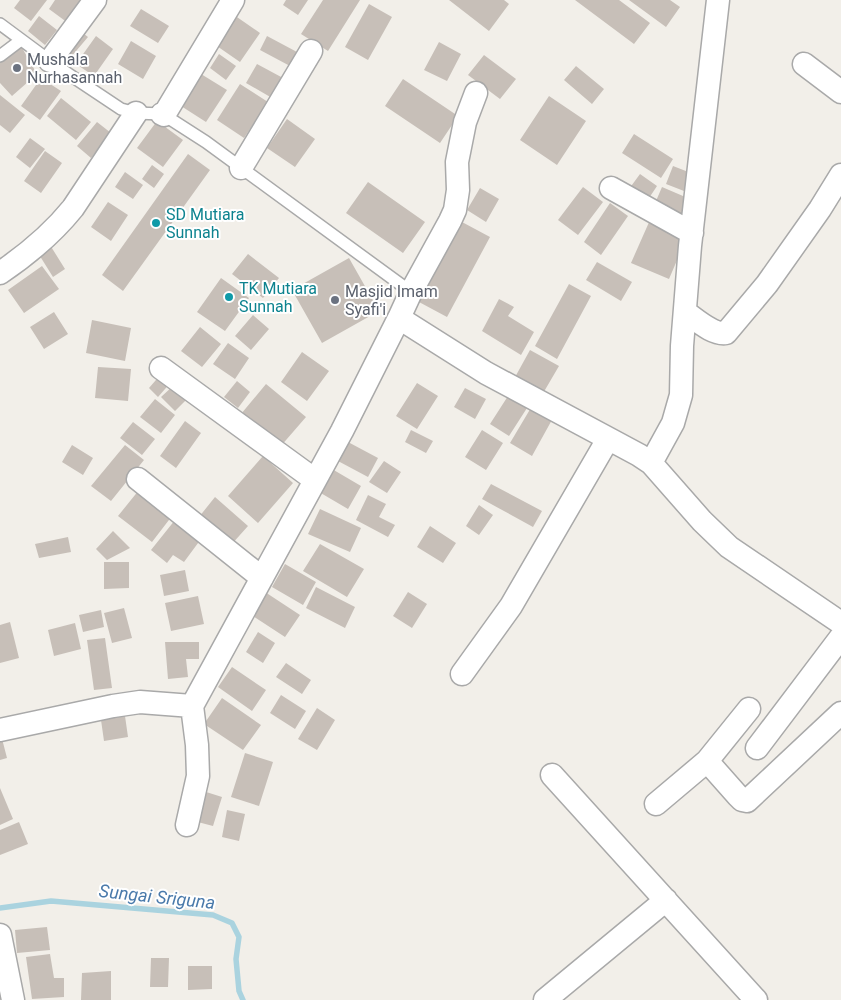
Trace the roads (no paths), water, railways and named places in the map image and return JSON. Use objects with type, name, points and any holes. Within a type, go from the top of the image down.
[{"type":"street","points":[[50,61],[95,0]]},
{"type":"street","points":[[163,114],[233,0]]},
{"type":"street","points":[[651,463],[673,423],[681,395],[685,312],[692,233],[718,0]]},
{"type":"street","points":[[241,168],[311,51]]},
{"type":"street","points":[[804,64],[841,92]]},
{"type":"street","points":[[187,825],[198,776],[197,745],[190,706],[342,431],[411,292],[450,221],[458,190],[457,162],[465,122],[476,93]]},
{"type":"street","points":[[0,273],[36,247],[62,222],[137,113]]},
{"type":"street","points":[[685,312],[720,334],[726,333],[767,284],[820,209],[841,175]]},
{"type":"street","points":[[611,188],[692,233]]},
{"type":"street","points":[[399,318],[486,373],[651,463],[702,521],[729,547],[841,623]]},
{"type":"street","points":[[161,368],[315,480]]},
{"type":"street","points":[[462,674],[511,606],[608,439]]},
{"type":"street","points":[[138,479],[262,578]]},
{"type":"street","points":[[757,748],[841,637]]},
{"type":"street","points":[[0,730],[140,702],[190,706]]},
{"type":"street","points":[[656,804],[707,761],[749,709]]},
{"type":"street","points":[[707,761],[742,800],[747,800],[841,713]]},
{"type":"street","points":[[552,775],[756,1000]]},
{"type":"street","points":[[545,1000],[666,900]]},
{"type":"street","points":[[0,935],[13,1000]]},
{"type":"lane","points":[[0,24],[115,106],[137,113],[163,114],[206,142],[411,292]]},
{"type":"lane","points":[[0,56],[21,40]]},
{"type":"waterway","name":"Sungai Sriguna","points":[[0,908],[51,901],[213,915],[232,923],[239,937],[236,959],[239,991],[243,1000]]},
{"type":"place","name":"Mushala Nurhasannah","points":[[17,68]]},
{"type":"place","name":"SD Mutiara Sunnah","points":[[156,223]]},
{"type":"place","name":"TK Mutiara Sunnah","points":[[229,297]]},
{"type":"place","name":"Masjid Imam Syafi'i","points":[[335,300]]}]
